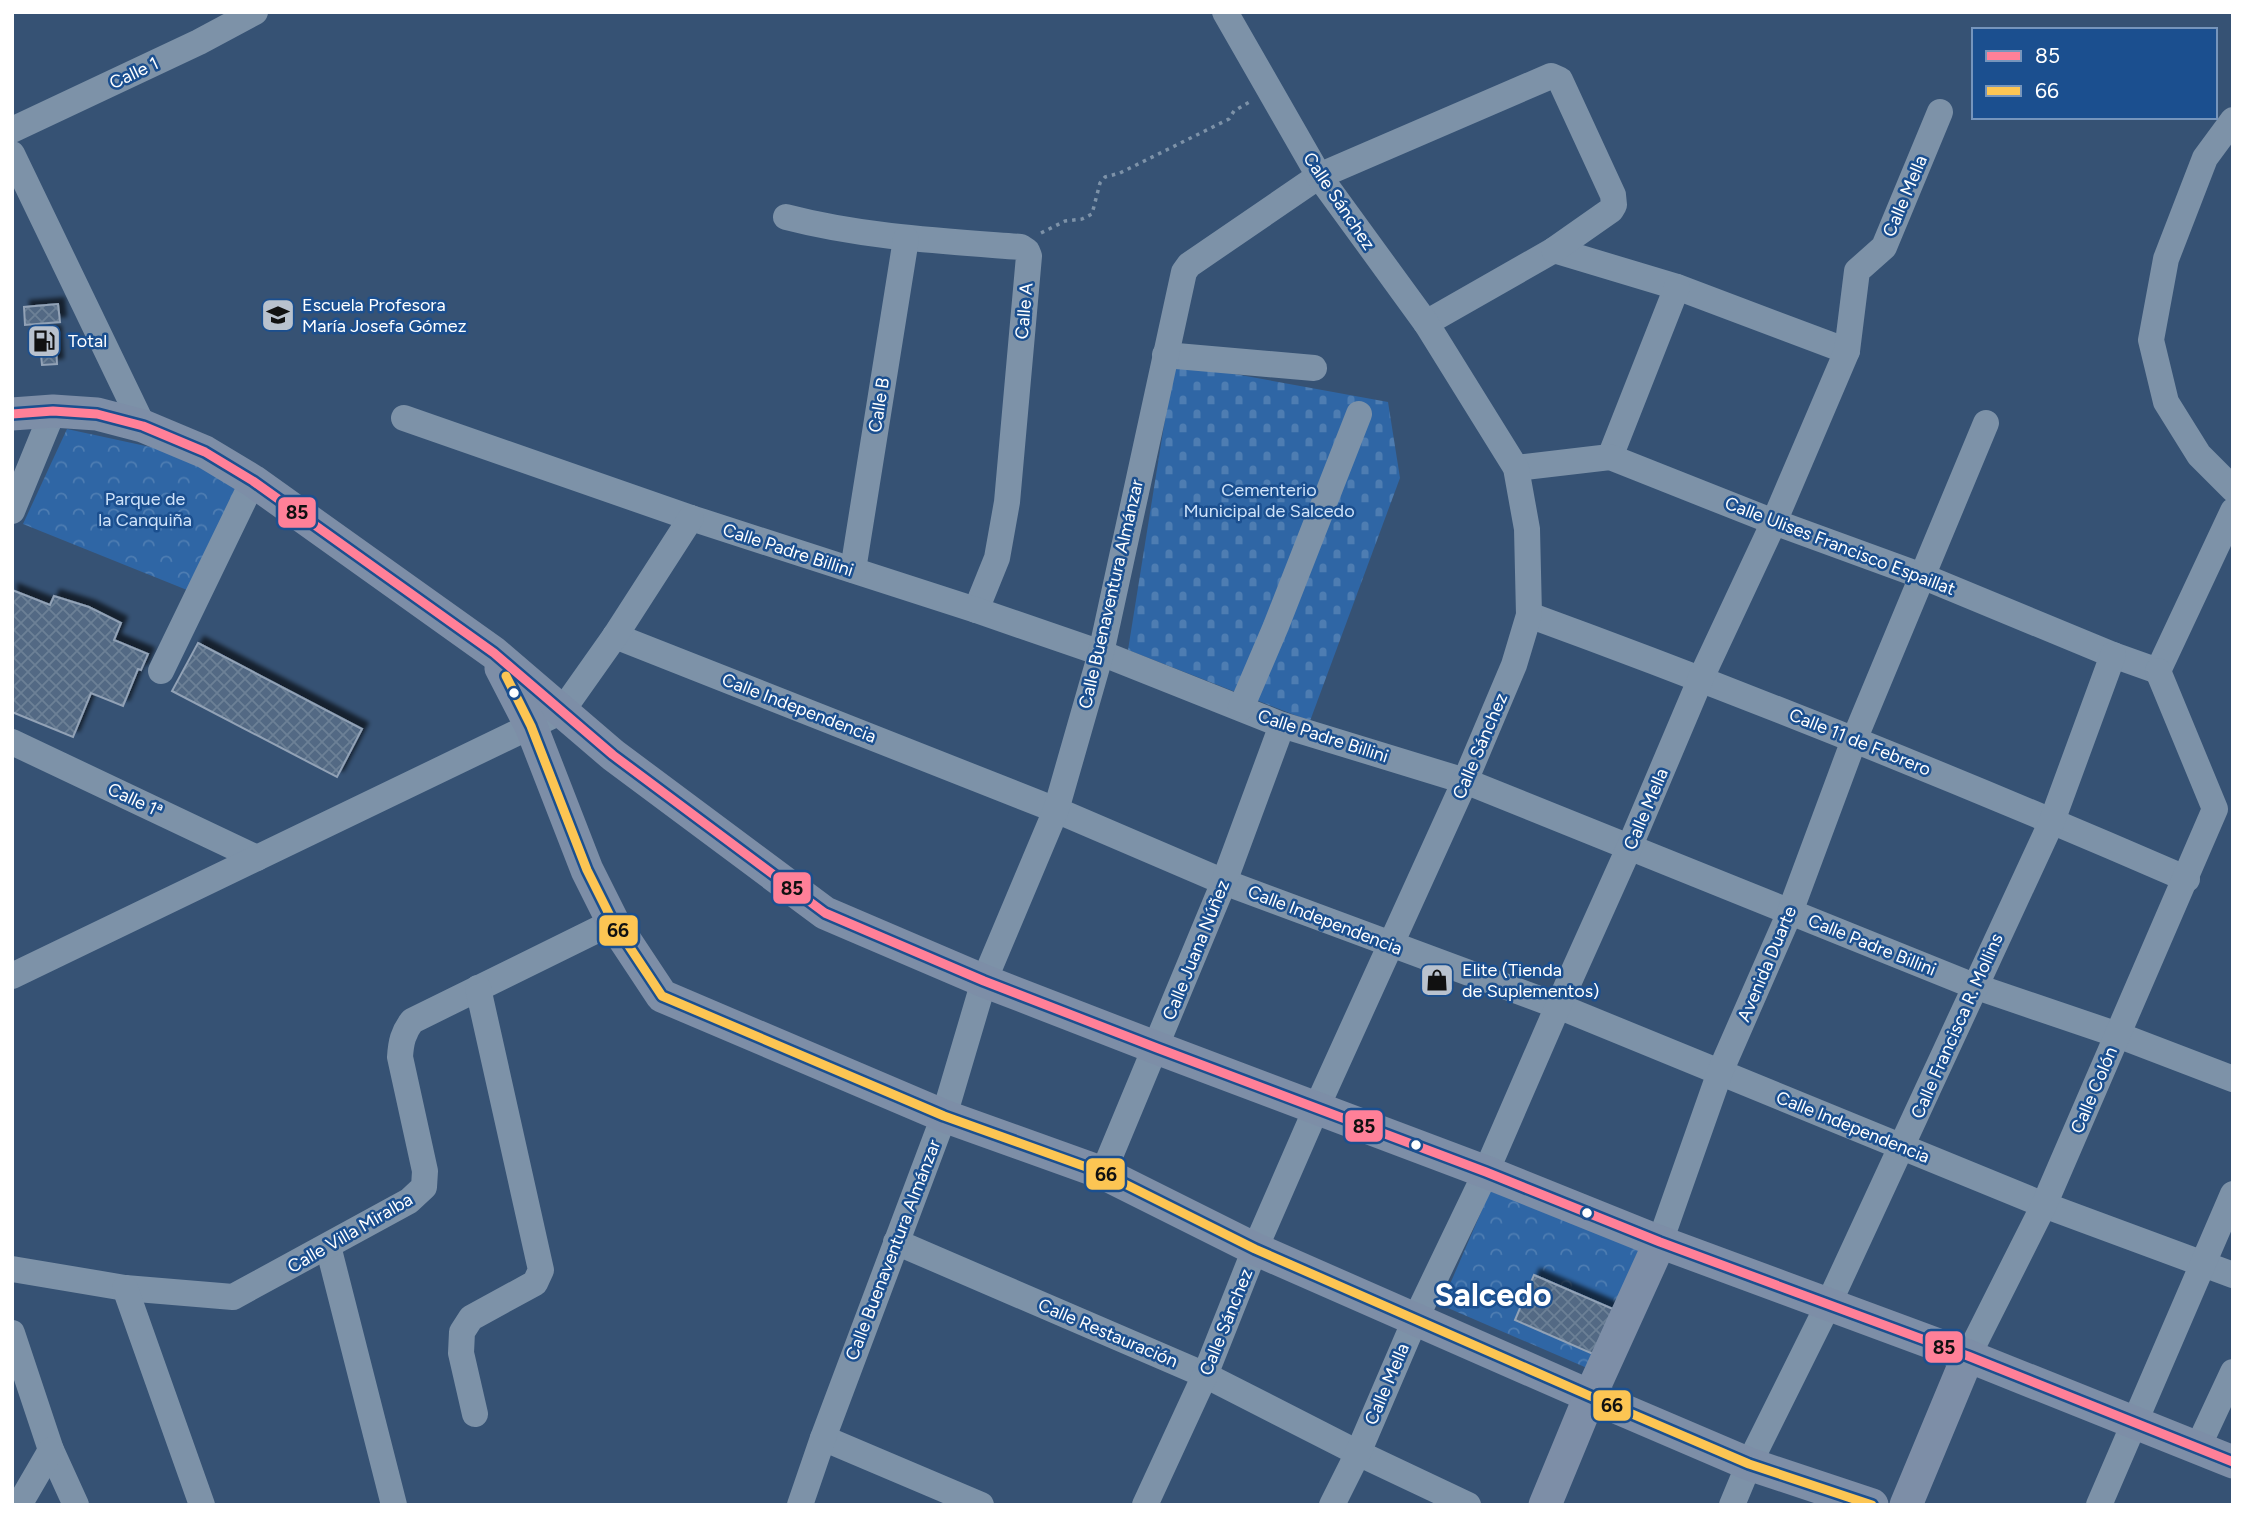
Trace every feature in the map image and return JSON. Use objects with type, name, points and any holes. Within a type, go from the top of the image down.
[{"type":"main road","points":[[12,414],[53,411],[97,414],[143,426],[205,453],[253,481],[494,653],[613,755],[825,913],[984,981],[1486,1172],[1660,1242],[1968,1356],[2233,1462]]},
{"type":"main road","points":[[494,653],[531,726],[587,870],[613,922],[662,996],[944,1116],[1103,1173],[1255,1249],[1749,1464],[1872,1505]]},
{"type":"main road","name":"Avenida Duarte","points":[[1545,1505],[1590,1396],[1660,1242]]},
{"type":"main road","name":"Calle Colón","points":[[1906,1505],[1968,1356]]},
{"type":"street","name":"Calle 1","points":[[12,130],[199,43],[255,12]]},
{"type":"street","name":"Calle Sánchez","points":[[1144,1505],[1205,1375],[1255,1249],[1316,1109],[1465,781],[1514,665],[1529,615],[1527,529],[1516,468],[1426,323],[1319,176],[1225,12]]},
{"type":"street","name":"Calle Buenaventura Almánzar","points":[[800,1505],[944,1116],[984,981],[1056,810],[1101,653],[1180,283],[1189,264],[1319,176],[1551,76],[1560,80],[1614,195],[1611,210],[1554,250]]},
{"type":"street","name":"Calle Mella","points":[[1332,1505],[1358,1453],[1415,1320],[1486,1172],[1847,351],[1857,271],[1884,247],[1940,112]]},
{"type":"street","points":[[2233,120],[2205,158],[2166,260],[2151,340],[2166,402],[2199,455],[2233,489]]},
{"type":"street","points":[[12,154],[143,426]]},
{"type":"street","points":[[786,217],[830,228],[906,239],[1021,247],[1027,251]]},
{"type":"street","name":"Calle B","points":[[853,570],[906,239]]},
{"type":"street","points":[[1426,323],[1554,250],[1677,287],[1847,351]]},
{"type":"street","name":"Calle A","points":[[976,610],[997,558],[1007,502],[1029,256],[1027,251]]},
{"type":"street","points":[[1610,457],[1677,287]]},
{"type":"street","points":[[1165,355],[1314,368]]},
{"type":"street","points":[[12,511],[53,411]]},
{"type":"street","points":[[1241,708],[1359,414]]},
{"type":"street","name":"Calle Padre Billini","points":[[404,418],[691,518],[1101,653],[1282,725],[1465,781],[1975,986],[2118,1035],[2233,1079]]},
{"type":"street","name":"Avenida Duarte","points":[[1660,1242],[1720,1072],[1790,912],[1854,740],[1986,423]]},
{"type":"street","name":"Calle Ulises Francisco Espaillat","points":[[1516,468],[1610,457],[1774,522],[1922,576],[2158,671]]},
{"type":"street","points":[[161,671],[253,481]]},
{"type":"street","points":[[2158,671],[2233,511]]},
{"type":"street","points":[[12,976],[562,711],[615,636],[691,518]]},
{"type":"street","name":"Calle 11 de Febrero","points":[[1529,615],[1701,678],[2187,879]]},
{"type":"street","name":"Calle Independencia","points":[[615,636],[1056,810],[1224,882],[1558,1006],[2044,1205],[2233,1275]]},
{"type":"street","name":"Calle Francisca R. Mollins","points":[[1732,1505],[1749,1464],[1902,1147],[2052,821],[2113,655]]},
{"type":"street","name":"Calle Colón","points":[[1968,1356],[2044,1205],[2215,809],[2158,671]]},
{"type":"street","name":"Calle Juana Núñez","points":[[1103,1173],[1224,882],[1282,725]]},
{"type":"street","name":"Calle 1ª","points":[[12,741],[257,858]]},
{"type":"street","name":"Calle Villa Miralba","points":[[12,1269],[125,1288],[233,1297],[409,1201],[424,1187],[425,1171],[401,1057],[401,1040],[412,1021],[613,922]]},
{"type":"street","points":[[475,1415],[461,1353],[462,1332],[471,1318],[535,1283],[541,1270],[478,989]]},
{"type":"street","points":[[2099,1505],[2233,1194]]},
{"type":"street","name":"Calle Restauración","points":[[896,1242],[1205,1375],[1358,1453],[1468,1505]]},
{"type":"street","points":[[328,1246],[394,1505]]},
{"type":"street","points":[[125,1288],[202,1505]]},
{"type":"street","points":[[14,1343],[51,1450],[76,1505]]},
{"type":"street","points":[[2198,1447],[2233,1372]]},
{"type":"street","points":[[823,1438],[981,1505]]},
{"type":"street","points":[[19,1505],[51,1450]]},
{"type":"path","points":[[1027,251],[1032,240],[1046,230],[1065,221],[1082,219],[1092,214],[1100,183],[1105,177],[1120,173],[1229,119],[1240,107],[1270,91]]},
{"type":"green space","name":"Cementerio Municipal de Salcedo","points":[[1174,363],[1388,402],[1400,478],[1310,721],[1128,650]]},
{"type":"green space","name":"Parque de la Canquiña","points":[[67,429],[155,448],[241,484],[187,590],[23,524]]},
{"type":"green space","points":[[1494,1182],[1641,1245],[1613,1309],[1534,1275],[1515,1320],[1593,1354],[1587,1368],[1441,1305]]},
{"type":"building","points":[[58,304],[60,322],[25,325],[24,307]]},
{"type":"building","points":[[55,332],[57,364],[42,365],[39,333]]},
{"type":"building","points":[[12,590],[50,605],[54,596],[89,607],[121,623],[114,640],[148,654],[141,670],[138,669],[123,706],[91,693],[73,737],[12,712]]},
{"type":"building","points":[[198,643],[362,729],[337,777],[172,691]]},
{"type":"building","points":[[1534,1275],[1613,1309],[1593,1354],[1515,1320]]},
{"type":"transit line","name":"85","points":[[12,414],[53,411],[97,414],[143,426],[205,452],[253,481],[494,653],[613,755],[825,913],[984,981],[1486,1172],[1660,1242],[1968,1356],[2233,1462]]},
{"type":"transit line","name":"66","points":[[506,676],[531,726],[587,870],[613,922],[662,996],[944,1116],[1103,1173],[1255,1249],[1749,1464],[1872,1505]]},
{"type":"place","name":"Escuela Profesora María Josefa Gómez","points":[[278,315]]},
{"type":"place","name":"Total","points":[[44,341]]},
{"type":"place","name":"Elite (Tienda de Suplementos)","points":[[1437,980]]},
{"type":"district","name":"Salcedo","points":[[1493,1295]]}]
